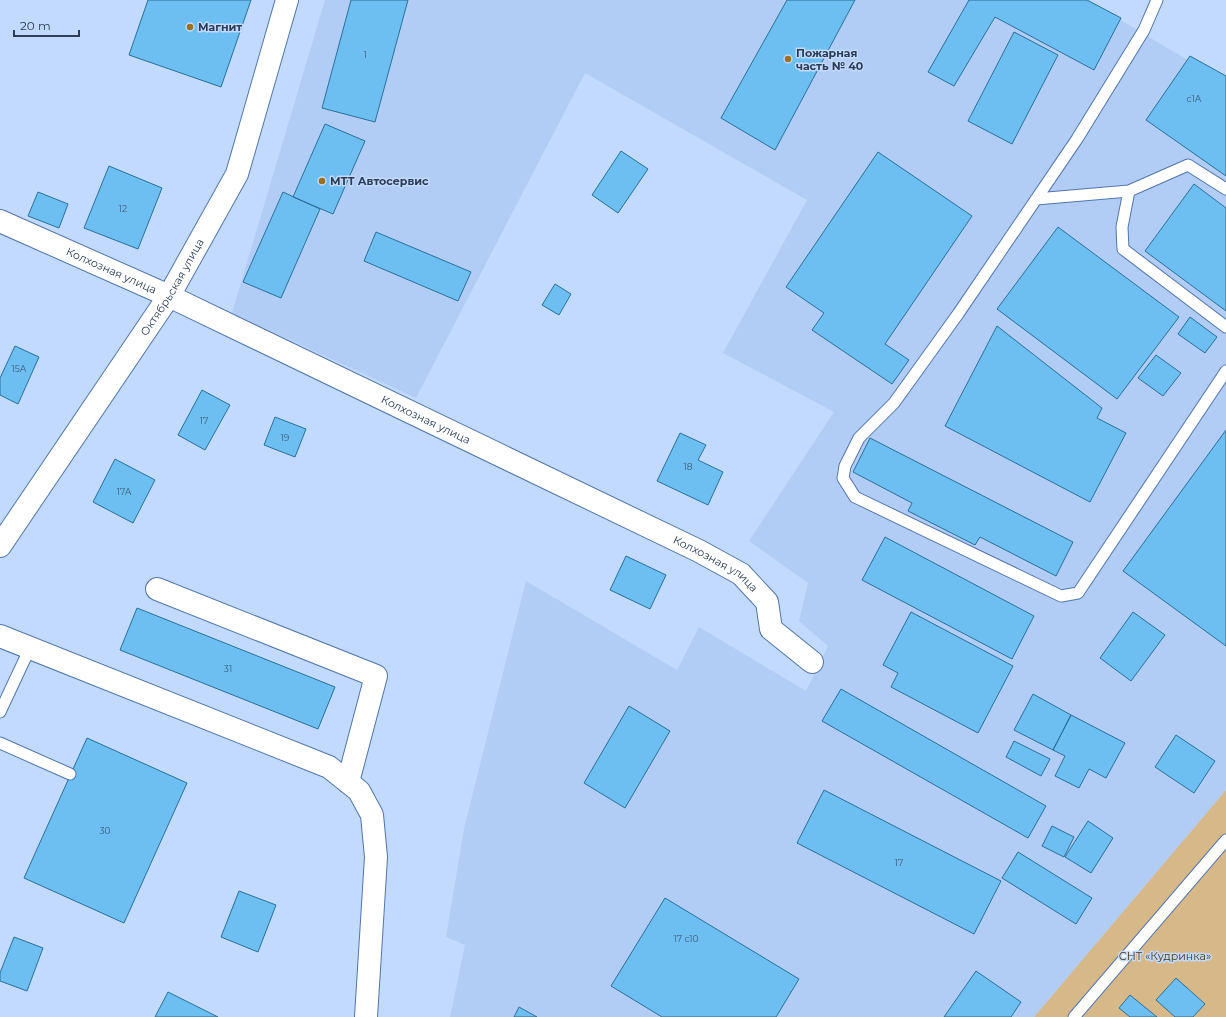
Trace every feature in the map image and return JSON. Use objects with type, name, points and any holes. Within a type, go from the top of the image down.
[{"type":"street","name":"Октябрьская улица","points":[[0,546],[169,296],[237,174],[287,0]]},
{"type":"street","name":"Колхозная улица","points":[[0,221],[169,296],[692,548],[741,574],[768,602],[771,629],[812,662]]},
{"type":"street","points":[[157,589],[376,676],[348,782]]},
{"type":"street","points":[[0,636],[329,766],[359,791],[372,815],[376,857],[366,1017]]},
{"type":"lane","points":[[1157,0],[1144,30],[1078,139],[958,314],[894,403],[859,438],[845,466],[844,478],[855,497],[1061,596],[1078,594],[1226,371]]},
{"type":"lane","points":[[1036,199],[1129,191],[1188,165],[1226,189]]},
{"type":"lane","points":[[1129,191],[1122,227],[1123,249],[1226,327]]},
{"type":"lane","points":[[0,712],[30,648]]},
{"type":"lane","points":[[0,743],[70,774]]},
{"type":"lane","points":[[1075,1016],[1226,840]]},
{"type":"shaded area","points":[[325,0],[1087,0],[1226,83],[1226,790],[1034,1017],[450,1017],[465,945],[446,937],[464,829],[526,581],[677,670],[699,627],[806,691],[828,646],[799,621],[808,583],[749,541],[834,412],[723,353],[807,200],[585,73],[416,398],[232,313]]},
{"type":"green space","name":"СНТ «Кудринка»","points":[[1226,790],[1226,1017],[1034,1017]]},
{"type":"building","name":"Магнит","points":[[148,0],[251,0],[221,87],[129,55]]},
{"type":"building","points":[[351,0],[408,0],[375,122],[322,108]]},
{"type":"building","name":"Пожарная часть № 40","points":[[787,0],[855,0],[775,150],[721,118]]},
{"type":"building","points":[[969,0],[1087,0],[1121,18],[1094,70],[995,17],[954,86],[928,72]]},
{"type":"building","points":[[1014,32],[1058,55],[1012,144],[968,121]]},
{"type":"building","points":[[1190,56],[1226,76],[1226,176],[1146,120]]},
{"type":"building","points":[[325,124],[365,141],[333,214],[293,197]]},
{"type":"building","points":[[621,151],[648,169],[618,213],[592,195]]},
{"type":"building","points":[[878,152],[972,216],[885,344],[909,360],[892,384],[812,330],[824,313],[786,287]]},
{"type":"building","points":[[109,166],[162,188],[138,249],[84,228]]},
{"type":"building","points":[[1194,184],[1226,208],[1226,311],[1145,251]]},
{"type":"building","points":[[38,192],[68,204],[59,228],[28,216]]},
{"type":"building","points":[[283,192],[320,209],[281,298],[243,282]]},
{"type":"building","points":[[1058,227],[1179,317],[1117,399],[997,309]]},
{"type":"building","points":[[376,232],[471,272],[458,301],[364,261]]},
{"type":"building","points":[[555,284],[571,294],[559,315],[542,305]]},
{"type":"building","points":[[1190,317],[1217,337],[1205,353],[1178,334]]},
{"type":"building","points":[[997,326],[1102,408],[1097,418],[1126,433],[1090,502],[945,426]]},
{"type":"building","points":[[15,346],[39,357],[18,404],[0,395],[0,378]]},
{"type":"building","points":[[1156,355],[1181,373],[1163,396],[1138,378]]},
{"type":"building","points":[[202,390],[230,405],[205,450],[178,435]]},
{"type":"building","points":[[275,417],[306,429],[295,457],[264,445]]},
{"type":"building","points":[[1226,430],[1226,646],[1123,571]]},
{"type":"building","points":[[680,433],[706,445],[698,460],[723,472],[708,505],[657,481]]},
{"type":"building","points":[[870,438],[1073,542],[1056,576],[980,537],[975,545],[908,511],[912,503],[853,472]]},
{"type":"building","points":[[115,459],[155,480],[133,523],[93,502]]},
{"type":"building","points":[[885,537],[1034,616],[1012,659],[862,580]]},
{"type":"building","points":[[626,556],[666,575],[650,609],[610,590]]},
{"type":"building","points":[[137,608],[335,687],[318,729],[120,650]]},
{"type":"building","points":[[911,612],[1013,666],[978,733],[891,687],[898,673],[883,665]]},
{"type":"building","points":[[1133,612],[1165,635],[1131,681],[1100,658]]},
{"type":"building","points":[[841,689],[1046,806],[1028,838],[822,721]]},
{"type":"building","points":[[1033,694],[1071,715],[1053,750],[1014,730]]},
{"type":"building","points":[[629,706],[670,731],[625,808],[584,783]]},
{"type":"building","points":[[1071,715],[1125,743],[1106,778],[1089,769],[1079,788],[1055,776],[1065,756],[1053,750]]},
{"type":"building","points":[[1176,735],[1215,761],[1194,793],[1155,767]]},
{"type":"building","points":[[87,738],[187,783],[124,923],[24,878]]},
{"type":"building","points":[[1014,741],[1050,759],[1041,776],[1006,757]]},
{"type":"building","points":[[824,790],[1001,881],[974,934],[797,843]]},
{"type":"building","points":[[1088,821],[1113,838],[1091,873],[1065,857]]},
{"type":"building","points":[[1052,826],[1074,837],[1064,857],[1042,846]]},
{"type":"building","points":[[1018,852],[1092,898],[1076,924],[1002,878]]},
{"type":"building","points":[[239,891],[276,905],[258,952],[221,937]]},
{"type":"building","points":[[665,898],[799,979],[776,1017],[662,1017],[611,986]]},
{"type":"building","points":[[14,937],[43,948],[27,991],[0,981],[0,973]]},
{"type":"building","points":[[976,971],[1021,1002],[1011,1017],[944,1017]]},
{"type":"building","points":[[1176,978],[1205,1004],[1193,1017],[1175,1017],[1156,1000]]},
{"type":"building","points":[[168,992],[218,1017],[155,1017]]},
{"type":"building","points":[[1130,995],[1157,1017],[1130,1017],[1119,1008]]},
{"type":"building","points":[[519,1007],[537,1017],[514,1017]]},
{"type":"place","name":"Магнит","points":[[190,27]]},
{"type":"place","name":"Пожарная часть № 40","points":[[788,59]]},
{"type":"place","name":"МТТ Автосервис","points":[[322,181]]}]
